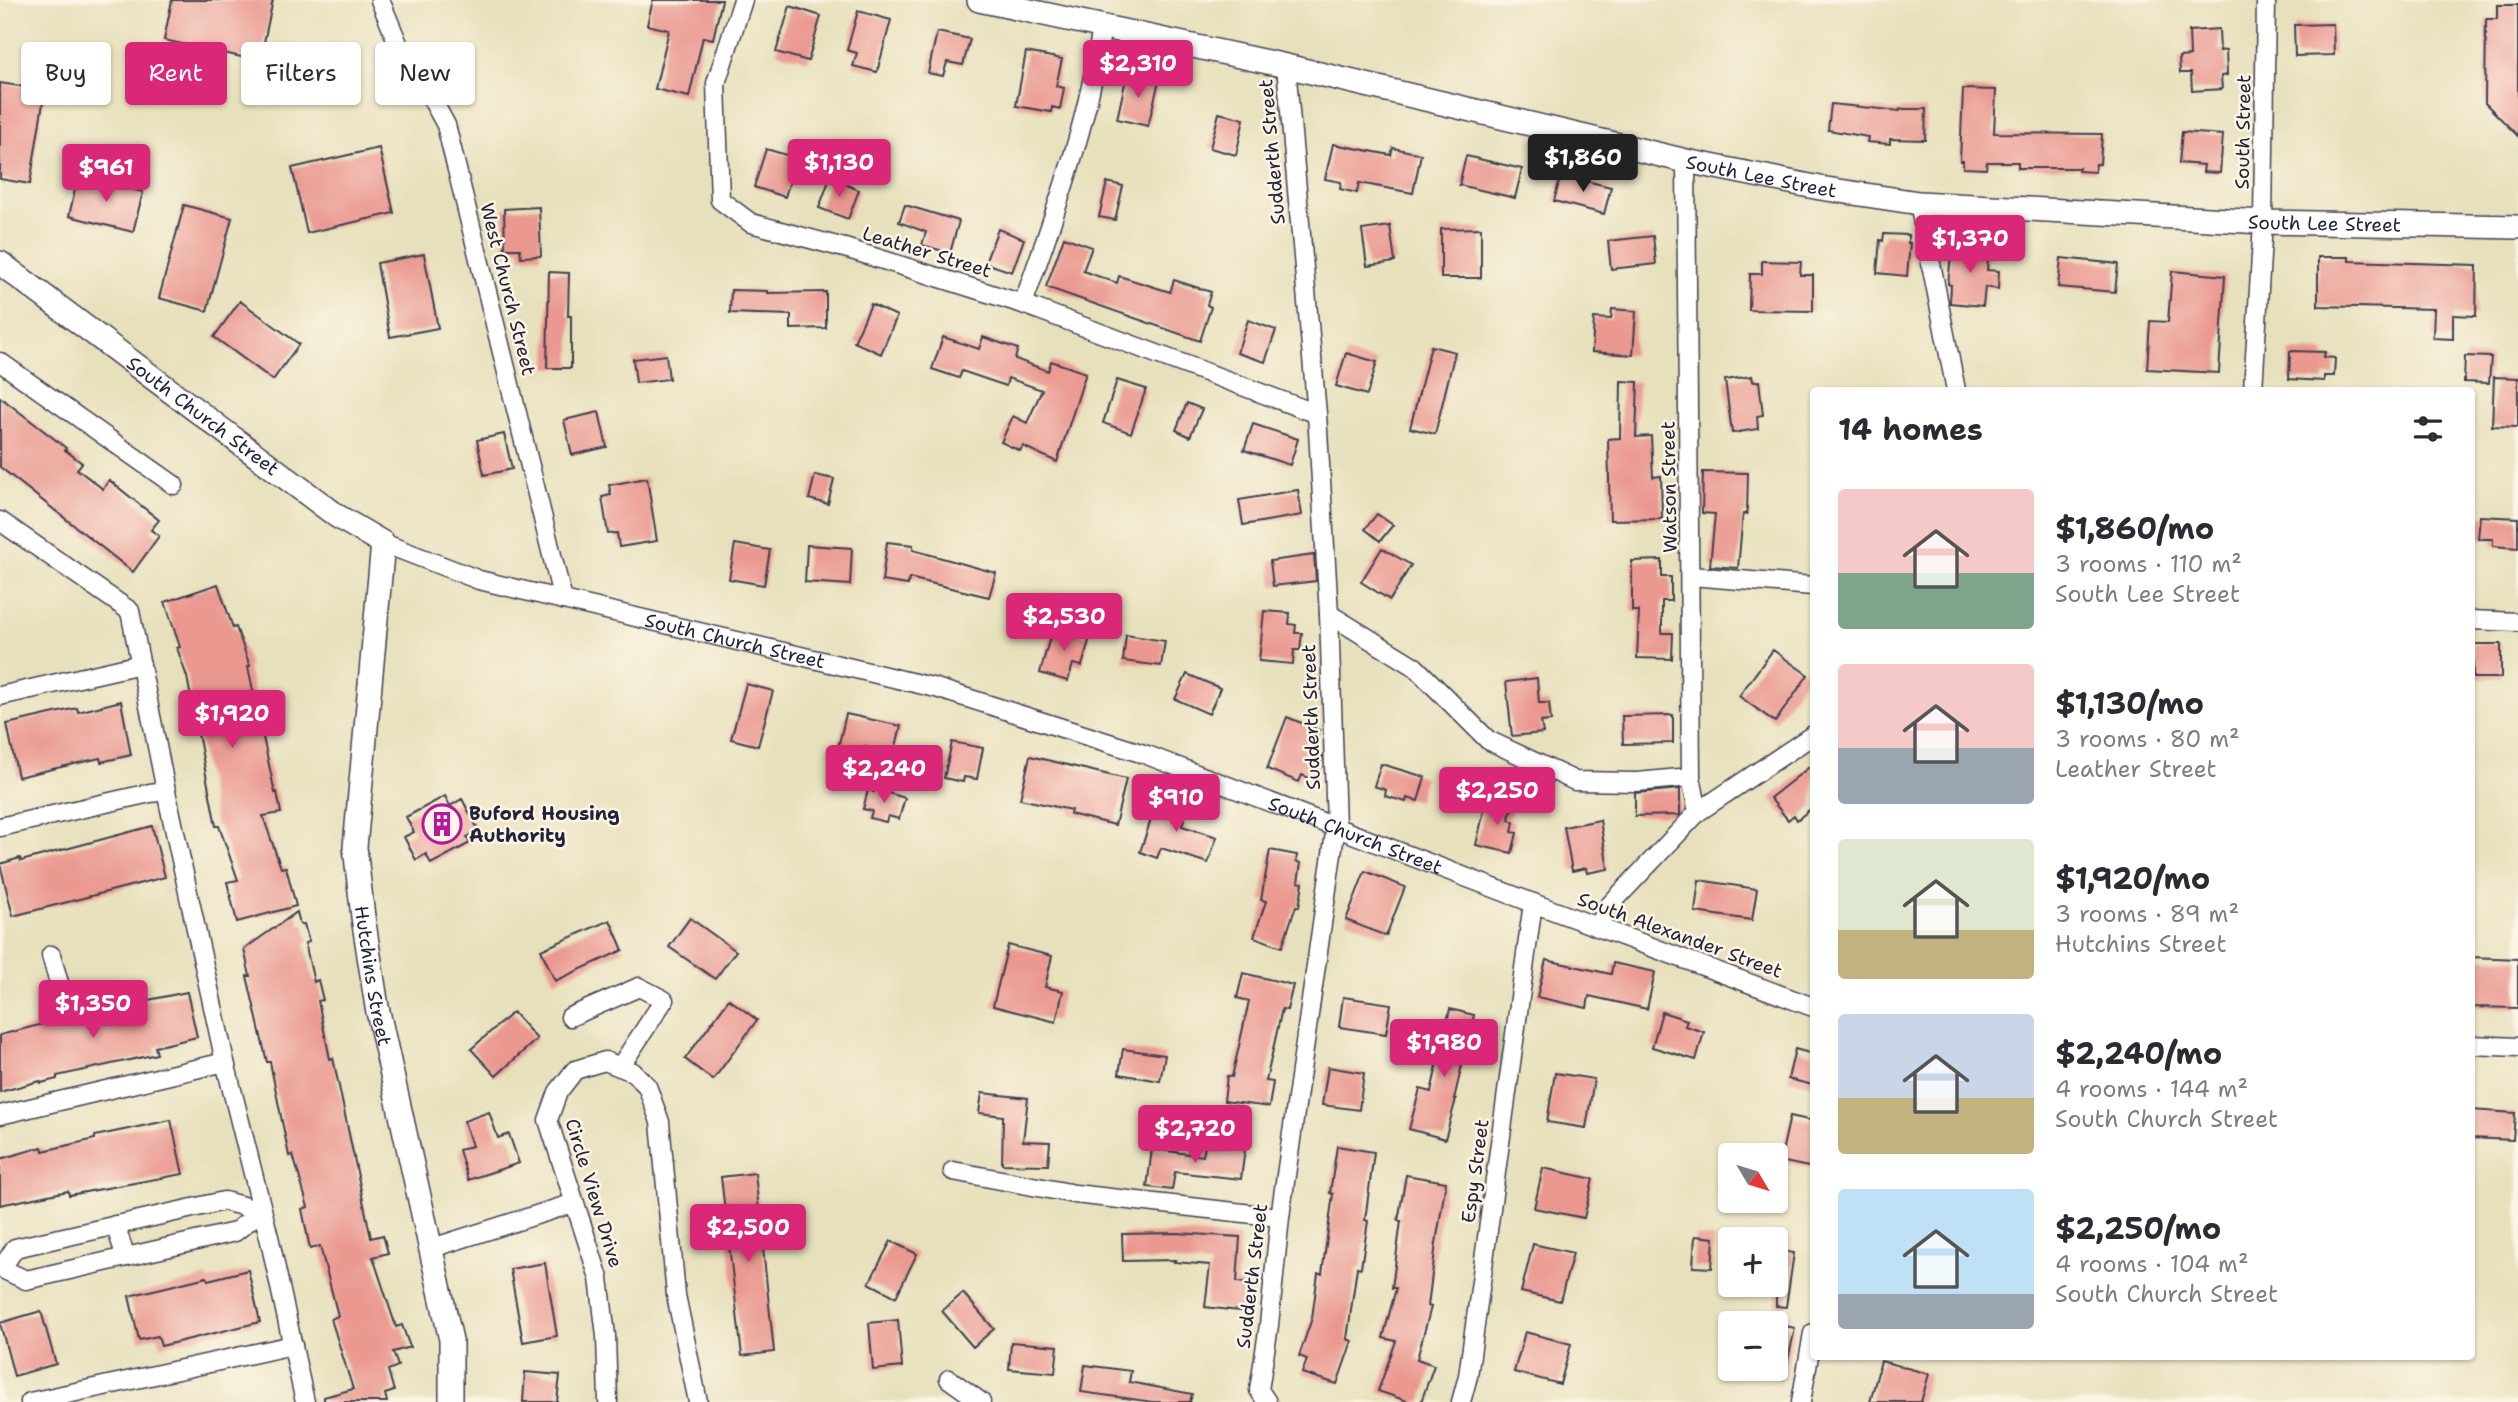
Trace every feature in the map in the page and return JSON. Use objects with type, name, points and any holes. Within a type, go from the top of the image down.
[{"type":"street","name":"West Church Street","points":[[380,0],[399,46],[446,125],[563,600]]},
{"type":"street","name":"Leather Street","points":[[743,0],[716,83],[720,200],[751,223],[1023,304],[1317,414]]},
{"type":"street","name":"South Lee Street","points":[[979,0],[1286,66],[1686,161],[1820,188],[1919,203],[2263,222],[2518,227]]},
{"type":"street","name":"South Street","points":[[2253,387],[2263,222],[2266,0]]},
{"type":"street","points":[[1023,304],[1067,177],[1084,114],[1102,25]]},
{"type":"street","name":"Sudderth Street","points":[[1267,1402],[1259,1390],[1280,1217],[1336,826],[1329,614],[1317,414],[1286,66]]},
{"type":"street","name":"Watson Street","points":[[1686,161],[1691,777],[1698,812]]},
{"type":"street","points":[[1919,203],[1955,387]]},
{"type":"street","name":"South Church Street","points":[[0,263],[337,516],[383,543],[478,580],[936,688],[1147,755],[1533,903]]},
{"type":"street","points":[[0,362],[174,485]]},
{"type":"street","points":[[0,522],[130,611],[225,1062],[270,1241],[304,1402]]},
{"type":"street","name":"Hutchins Street","points":[[383,543],[355,848],[377,1007],[451,1340],[451,1402]]},
{"type":"street","points":[[1691,576],[1810,586]]},
{"type":"street","points":[[1329,614],[1416,667],[1488,740],[1575,781],[1637,782],[1691,777]]},
{"type":"street","points":[[2475,620],[2518,622]]},
{"type":"street","points":[[0,696],[141,664]]},
{"type":"street","points":[[1598,926],[1608,907],[1698,812],[1810,737]]},
{"type":"street","points":[[0,827],[166,791]]},
{"type":"street","name":"South Alexander Street","points":[[1533,903],[1810,1006]]},
{"type":"street","name":"Espy Street","points":[[1461,1402],[1468,1376],[1533,903]]},
{"type":"street","points":[[51,955],[59,983]]},
{"type":"street","points":[[569,1017],[639,987],[664,1000],[620,1067],[633,1072],[647,1086],[660,1122],[676,1295],[698,1402]]},
{"type":"street","points":[[2475,1045],[2518,1047]]},
{"type":"street","name":"Circle View Drive","points":[[608,1402],[606,1336],[598,1278],[548,1120],[558,1092],[575,1070],[605,1061],[620,1067]]},
{"type":"street","points":[[0,1115],[225,1062]]},
{"type":"street","points":[[953,1171],[1075,1194],[1280,1217]]},
{"type":"street","points":[[224,1201],[261,1211],[235,1233],[26,1280],[1,1268],[15,1248],[224,1201]]},
{"type":"street","points":[[432,1248],[574,1203]]},
{"type":"street","points":[[116,1225],[127,1257]]},
{"type":"street","points":[[30,1402],[293,1345]]},
{"type":"street","points":[[1801,1402],[1810,1350]]},
{"type":"street","points":[[949,1379],[981,1402]]},
{"type":"building","points":[[172,0],[273,0],[264,42],[241,42],[241,57],[227,54],[227,42],[164,40]]},
{"type":"building","points":[[653,0],[722,0],[713,39],[703,37],[689,97],[655,89],[669,30],[647,25]]},
{"type":"building","points":[[2497,5],[2518,5],[2518,136],[2485,103],[2486,19],[2497,19]]},
{"type":"building","points":[[790,6],[821,16],[808,61],[776,52]]},
{"type":"building","points":[[858,11],[891,20],[877,72],[853,66],[857,53],[847,50]]},
{"type":"building","points":[[2333,24],[2334,55],[2295,56],[2294,25]]},
{"type":"building","points":[[2219,29],[2220,51],[2226,50],[2227,75],[2221,76],[2222,89],[2192,91],[2191,73],[2180,73],[2179,57],[2190,56],[2189,31]]},
{"type":"building","points":[[937,32],[970,39],[963,65],[947,62],[943,76],[928,73]]},
{"type":"building","points":[[1026,52],[1062,59],[1056,86],[1064,88],[1060,109],[1052,107],[1051,112],[1016,106]]},
{"type":"building","points":[[1127,74],[1159,81],[1148,126],[1117,119]]},
{"type":"building","points":[[0,83],[21,86],[21,105],[43,105],[30,184],[0,179]]},
{"type":"building","points":[[1963,89],[1996,90],[1994,133],[2102,134],[2100,164],[2096,164],[2095,172],[2078,171],[2079,168],[2018,168],[2018,162],[1987,162],[1986,169],[1963,168],[1963,161],[1960,161]]},
{"type":"building","points":[[1831,104],[1900,111],[1926,109],[1925,140],[1890,139],[1890,144],[1867,142],[1868,137],[1828,130]]},
{"type":"building","points":[[1219,113],[1244,119],[1236,155],[1210,148]]},
{"type":"building","points":[[2182,132],[2223,135],[2220,173],[2203,172],[2204,165],[2179,163]]},
{"type":"building","points":[[1333,144],[1391,155],[1393,148],[1421,154],[1413,193],[1359,183],[1357,193],[1340,189],[1341,182],[1325,179]]},
{"type":"building","points":[[379,148],[394,213],[307,233],[292,168]]},
{"type":"building","points":[[766,149],[797,158],[785,197],[754,187]]},
{"type":"building","points":[[1466,156],[1522,169],[1515,198],[1459,185]]},
{"type":"building","points":[[1561,175],[1611,187],[1604,214],[1554,201]]},
{"type":"building","points":[[78,177],[143,192],[133,232],[69,216]]},
{"type":"building","points":[[830,178],[859,190],[848,219],[819,208]]},
{"type":"building","points":[[1107,182],[1123,186],[1115,220],[1099,217]]},
{"type":"building","points":[[184,205],[232,218],[207,311],[159,298]]},
{"type":"building","points":[[905,205],[959,221],[950,253],[922,245],[926,232],[899,222]]},
{"type":"building","points":[[539,207],[541,256],[521,257],[520,249],[505,249],[504,209]]},
{"type":"building","points":[[1390,226],[1395,262],[1367,266],[1362,230]]},
{"type":"building","points":[[1481,228],[1481,278],[1441,278],[1441,229]]},
{"type":"building","points":[[998,229],[1024,239],[1012,272],[985,263]]},
{"type":"building","points":[[1884,234],[1908,235],[1910,243],[1907,276],[1877,273],[1880,240],[1883,241]]},
{"type":"building","points":[[1653,236],[1656,264],[1611,269],[1608,241]]},
{"type":"building","points":[[1064,237],[1092,247],[1083,271],[1117,283],[1119,276],[1170,292],[1174,280],[1211,292],[1207,305],[1211,307],[1200,341],[1046,287]]},
{"type":"building","points":[[1952,245],[1989,249],[1987,270],[1999,271],[1998,289],[1985,287],[1983,306],[1950,303],[1951,285],[1948,284]]},
{"type":"building","points":[[424,254],[438,328],[390,337],[377,263]]},
{"type":"building","points":[[2318,257],[2349,257],[2349,261],[2477,265],[2476,316],[2453,315],[2453,339],[2433,338],[2434,309],[2318,306]]},
{"type":"building","points":[[2061,258],[2118,264],[2115,292],[2058,287]]},
{"type":"building","points":[[1762,261],[1801,262],[1800,275],[1813,275],[1813,311],[1749,310],[1750,274],[1762,274]]},
{"type":"building","points":[[2172,271],[2225,276],[2219,373],[2147,369],[2150,321],[2168,322]]},
{"type":"building","points":[[549,272],[569,273],[571,368],[547,368]]},
{"type":"building","points":[[731,290],[768,293],[826,292],[826,328],[791,329],[791,315],[730,313]]},
{"type":"building","points":[[240,301],[299,344],[273,380],[214,337]]},
{"type":"building","points":[[871,304],[897,316],[881,354],[854,342]]},
{"type":"building","points":[[1612,309],[1636,311],[1633,355],[1592,352],[1594,318],[1611,319]]},
{"type":"building","points":[[1248,320],[1276,330],[1265,362],[1237,353]]},
{"type":"building","points":[[943,337],[979,349],[983,337],[1018,349],[1015,359],[1048,371],[1051,361],[1086,373],[1057,462],[1023,446],[1020,451],[1001,442],[1013,416],[1027,423],[1042,390],[1008,378],[1006,386],[962,371],[959,378],[932,369]]},
{"type":"building","points":[[1431,346],[1455,352],[1435,434],[1410,428]]},
{"type":"building","points":[[2290,351],[2325,352],[2324,357],[2335,358],[2334,376],[2324,376],[2324,381],[2289,379]]},
{"type":"building","points":[[1346,353],[1377,362],[1367,395],[1336,386]]},
{"type":"building","points":[[666,355],[669,379],[636,383],[633,359]]},
{"type":"building","points":[[2465,356],[2491,357],[2489,383],[2464,382]]},
{"type":"building","points":[[1752,376],[1753,382],[1759,381],[1763,415],[1757,416],[1758,429],[1732,433],[1725,380]]},
{"type":"building","points":[[2494,377],[2518,378],[2518,427],[2492,426]]},
{"type":"building","points":[[1117,380],[1146,389],[1131,433],[1103,423]]},
{"type":"building","points":[[1621,381],[1638,382],[1636,437],[1651,436],[1653,477],[1661,476],[1662,519],[1610,520],[1608,439],[1620,438]]},
{"type":"building","points":[[0,397],[66,448],[65,450],[82,463],[77,469],[103,489],[109,480],[159,520],[151,530],[159,536],[133,572],[0,467]]},
{"type":"building","points":[[1187,403],[1202,409],[1190,437],[1176,430]]},
{"type":"building","points":[[599,412],[607,447],[572,455],[564,420]]},
{"type":"building","points":[[1253,424],[1298,439],[1290,465],[1244,450]]},
{"type":"building","points":[[504,434],[512,469],[484,475],[477,440]]},
{"type":"building","points":[[1703,472],[1748,473],[1747,514],[1743,514],[1738,568],[1710,566],[1715,514],[1702,513]]},
{"type":"building","points":[[815,475],[834,479],[828,504],[809,499]]},
{"type":"building","points":[[647,478],[657,541],[619,547],[617,533],[608,534],[602,497],[611,495],[609,485]]},
{"type":"building","points":[[1298,490],[1302,515],[1243,525],[1239,500]]},
{"type":"building","points":[[1377,514],[1393,525],[1380,541],[1365,529]]},
{"type":"building","points":[[2480,516],[2518,518],[2518,548],[2493,546],[2493,539],[2478,539]]},
{"type":"building","points":[[887,542],[913,545],[913,550],[996,573],[989,597],[909,578],[908,585],[882,581]]},
{"type":"building","points":[[735,544],[770,550],[764,585],[729,579]]},
{"type":"building","points":[[807,545],[852,548],[850,585],[805,582]]},
{"type":"building","points":[[1382,548],[1411,565],[1390,600],[1361,582]]},
{"type":"building","points":[[1314,555],[1316,581],[1273,586],[1270,561]]},
{"type":"building","points":[[1662,560],[1662,577],[1671,577],[1671,601],[1662,601],[1662,633],[1673,633],[1672,659],[1637,658],[1639,611],[1632,611],[1632,561]]},
{"type":"building","points":[[218,584],[250,666],[248,667],[281,813],[263,816],[281,868],[286,867],[296,906],[237,922],[227,882],[238,880],[219,826],[216,826],[187,677],[165,602]]},
{"type":"building","points":[[1264,611],[1290,613],[1289,624],[1296,625],[1295,633],[1302,633],[1300,650],[1294,650],[1293,664],[1259,661]]},
{"type":"building","points":[[1053,626],[1090,637],[1082,666],[1073,664],[1068,681],[1040,673]]},
{"type":"building","points":[[1126,635],[1165,641],[1161,666],[1123,661]]},
{"type":"building","points":[[2475,644],[2501,644],[2501,678],[2475,678]]},
{"type":"building","points":[[1773,650],[1808,675],[1775,722],[1739,696]]},
{"type":"building","points":[[1187,674],[1220,688],[1209,714],[1175,699]]},
{"type":"building","points":[[1537,678],[1539,703],[1549,703],[1551,721],[1541,722],[1543,733],[1512,736],[1506,682]]},
{"type":"building","points":[[746,684],[773,691],[758,746],[731,739]]},
{"type":"building","points":[[121,701],[131,755],[101,762],[100,758],[18,777],[7,724],[77,708],[78,712]]},
{"type":"building","points":[[846,714],[901,726],[894,754],[864,747],[862,753],[838,748]]},
{"type":"building","points":[[1673,715],[1673,743],[1623,744],[1622,716]]},
{"type":"building","points":[[1287,717],[1319,730],[1311,751],[1322,756],[1314,780],[1302,775],[1299,782],[1267,769]]},
{"type":"building","points":[[952,742],[983,748],[977,779],[964,777],[963,782],[944,778]]},
{"type":"building","points":[[1030,756],[1126,779],[1115,825],[1070,814],[1071,810],[1020,799]]},
{"type":"building","points":[[1381,764],[1425,777],[1418,801],[1407,798],[1406,802],[1385,796],[1386,790],[1374,786]]},
{"type":"building","points":[[1810,766],[1810,809],[1797,820],[1794,815],[1788,820],[1770,798]]},
{"type":"building","points":[[875,789],[905,798],[899,819],[888,816],[886,822],[870,818],[872,811],[863,809],[868,790],[874,792]]},
{"type":"building","points":[[1680,789],[1680,815],[1635,816],[1635,793]]},
{"type":"building","name":"Buford Housing Authority","points":[[445,796],[450,806],[462,799],[479,831],[467,837],[470,843],[431,864],[426,854],[416,860],[404,837],[414,832],[406,817]]},
{"type":"building","points":[[1159,796],[1188,806],[1182,826],[1217,837],[1208,863],[1161,848],[1157,858],[1140,852]]},
{"type":"building","points":[[1487,798],[1512,804],[1509,820],[1514,822],[1512,832],[1517,833],[1512,853],[1476,845]]},
{"type":"building","points":[[1600,820],[1608,869],[1587,873],[1586,868],[1572,871],[1564,827]]},
{"type":"building","points":[[152,826],[165,877],[13,916],[0,864],[20,858],[21,861]]},
{"type":"building","points":[[1270,850],[1297,855],[1296,862],[1301,863],[1298,882],[1303,883],[1299,907],[1296,906],[1282,947],[1254,937],[1266,901],[1261,900]]},
{"type":"building","points":[[1365,871],[1405,887],[1386,936],[1346,920]]},
{"type":"building","points":[[1699,880],[1757,889],[1752,920],[1695,912]]},
{"type":"building","points":[[297,912],[309,942],[305,943],[314,982],[318,980],[323,1000],[318,1001],[330,1059],[333,1058],[371,1238],[383,1235],[388,1253],[373,1257],[396,1327],[402,1325],[410,1347],[393,1352],[398,1366],[388,1370],[394,1391],[385,1394],[387,1402],[324,1402],[324,1397],[353,1389],[331,1319],[338,1316],[320,1246],[310,1249],[302,1209],[308,1207],[293,1155],[289,1156],[270,1062],[267,1062],[247,976],[250,976],[244,949]]},
{"type":"building","points":[[690,918],[736,951],[715,979],[669,947]]},
{"type":"building","points":[[610,920],[623,950],[555,981],[541,950]]},
{"type":"building","points":[[1008,945],[1052,956],[1045,987],[1063,991],[1056,1022],[993,1006]]},
{"type":"building","points":[[2475,957],[2518,959],[2518,1008],[2475,1007]]},
{"type":"building","points":[[1546,960],[1611,974],[1613,963],[1655,972],[1647,1009],[1589,996],[1587,1008],[1537,997]]},
{"type":"building","points":[[1243,973],[1293,985],[1287,1010],[1282,1009],[1266,1081],[1273,1082],[1269,1107],[1224,1101],[1227,1076],[1232,1077],[1249,1001],[1237,998]]},
{"type":"building","points":[[187,992],[197,1037],[155,1047],[157,1054],[57,1076],[57,1079],[0,1092],[0,1035],[86,1013]]},
{"type":"building","points":[[1343,997],[1391,1004],[1386,1034],[1339,1027]]},
{"type":"building","points":[[729,999],[757,1020],[713,1080],[685,1059]]},
{"type":"building","points":[[1450,1009],[1474,1015],[1445,1139],[1409,1129],[1420,1089],[1431,1092]]},
{"type":"building","points":[[513,1012],[537,1039],[496,1076],[471,1049]]},
{"type":"building","points":[[1662,1012],[1687,1020],[1685,1026],[1704,1032],[1696,1060],[1652,1047]]},
{"type":"building","points":[[1123,1049],[1165,1055],[1160,1081],[1119,1074]]},
{"type":"building","points":[[1795,1049],[1810,1053],[1810,1084],[1788,1079]]},
{"type":"building","points":[[1328,1067],[1364,1073],[1359,1110],[1322,1105]]},
{"type":"building","points":[[1555,1073],[1594,1079],[1586,1128],[1547,1122]]},
{"type":"building","points":[[982,1093],[1028,1098],[1023,1141],[1050,1142],[1048,1165],[1002,1164],[1003,1116],[979,1113]]},
{"type":"building","points":[[2475,1110],[2515,1113],[2513,1140],[2475,1138]]},
{"type":"building","points":[[489,1112],[498,1138],[509,1134],[519,1163],[468,1180],[459,1150],[472,1146],[464,1121]]},
{"type":"building","points":[[1790,1116],[1810,1120],[1810,1167],[1788,1163],[1788,1143],[1784,1143]]},
{"type":"building","points":[[171,1120],[183,1174],[69,1195],[68,1191],[0,1205],[0,1159],[42,1147],[43,1151],[95,1139],[95,1136]]},
{"type":"building","points":[[1205,1145],[1245,1149],[1241,1179],[1175,1172],[1172,1190],[1147,1187],[1152,1149],[1203,1156]]},
{"type":"building","points":[[1337,1146],[1374,1152],[1365,1220],[1368,1221],[1361,1268],[1357,1267],[1347,1339],[1352,1341],[1337,1384],[1302,1373],[1307,1359],[1299,1356],[1312,1318],[1318,1274],[1322,1274]]},
{"type":"building","points":[[1543,1168],[1593,1179],[1584,1218],[1534,1208]]},
{"type":"building","points":[[755,1173],[774,1352],[742,1356],[721,1177]]},
{"type":"building","points":[[1406,1175],[1446,1182],[1428,1306],[1431,1307],[1417,1359],[1434,1365],[1421,1402],[1410,1402],[1378,1391],[1396,1341],[1383,1338],[1396,1288],[1392,1288],[1401,1221],[1398,1221]]},
{"type":"building","points":[[1177,1233],[1240,1237],[1237,1282],[1252,1284],[1248,1312],[1205,1307],[1210,1265],[1174,1262],[1175,1260],[1123,1261],[1122,1234]]},
{"type":"building","points":[[1695,1236],[1714,1238],[1712,1268],[1693,1267]]},
{"type":"building","points":[[891,1241],[917,1254],[896,1297],[869,1283]]},
{"type":"building","points":[[1533,1244],[1573,1253],[1560,1301],[1521,1292]]},
{"type":"building","points":[[1788,1252],[1794,1253],[1788,1294]]},
{"type":"building","points":[[545,1263],[557,1336],[523,1342],[510,1269]]},
{"type":"building","points":[[248,1270],[260,1322],[161,1346],[158,1336],[139,1340],[129,1296]]},
{"type":"building","points":[[963,1293],[994,1329],[973,1347],[942,1311]]},
{"type":"building","points":[[1776,1297],[1787,1297],[1786,1307],[1776,1306]]},
{"type":"building","points":[[41,1311],[56,1364],[14,1376],[0,1323]]},
{"type":"building","points":[[898,1320],[902,1367],[873,1370],[869,1323]]},
{"type":"building","points":[[1788,1327],[1795,1328],[1788,1360]]},
{"type":"building","points":[[1525,1332],[1571,1344],[1560,1384],[1514,1372]]},
{"type":"building","points":[[1011,1342],[1058,1346],[1055,1373],[1009,1369]]},
{"type":"building","points":[[1881,1361],[1929,1374],[1921,1402],[1870,1402]]},
{"type":"building","points":[[1085,1365],[1131,1371],[1129,1382],[1192,1394],[1190,1402],[1153,1402],[1081,1392]]},
{"type":"building","points":[[525,1372],[560,1375],[557,1402],[523,1402]]},
{"type":"place","name":"Buford Housing Authority","points":[[442,824]]}]
